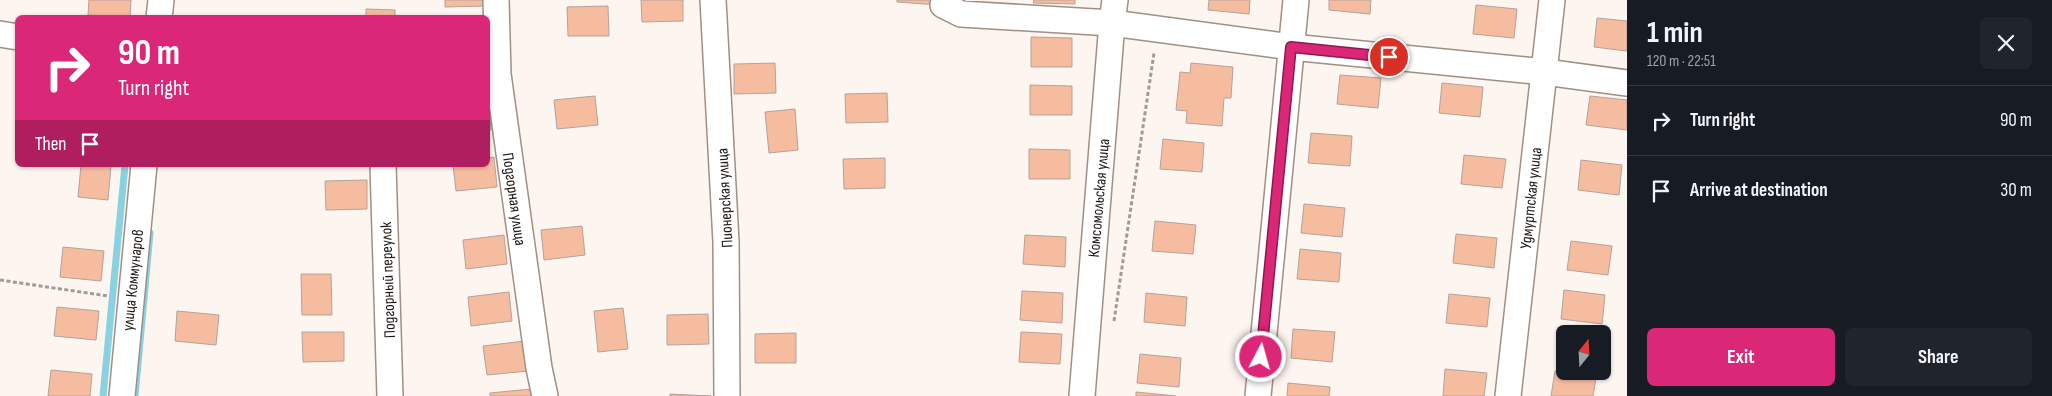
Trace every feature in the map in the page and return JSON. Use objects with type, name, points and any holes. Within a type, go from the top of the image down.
[{"type":"street","points":[[160,15],[161,0]]},
{"type":"street","name":"Подгорная улица","points":[[496,0],[493,74],[539,368],[546,396]]},
{"type":"street","name":"Пионерская улица","points":[[713,0],[726,242],[726,396]]},
{"type":"street","points":[[1258,396],[1296,0]]},
{"type":"street","name":"Удмуртская улица","points":[[1508,396],[1552,0]]},
{"type":"street","points":[[952,7],[1114,12],[1157,29],[1291,47],[1545,72],[1627,83]]},
{"type":"street","name":"Комсомольская улица","points":[[1082,396],[1114,12]]},
{"type":"street","points":[[0,34],[15,36]]},
{"type":"street","name":"улица Коммунаров","points":[[122,396],[144,167]]},
{"type":"street","name":"Подгорный переулок","points":[[383,167],[390,396]]},
{"type":"path","points":[[1113,328],[1157,29]]},
{"type":"path","points":[[0,280],[130,299]]},
{"type":"building","points":[[89,0],[131,0],[130,15],[88,15]]},
{"type":"building","points":[[445,0],[486,0],[486,6],[445,7]]},
{"type":"building","points":[[641,0],[683,0],[683,21],[642,22]]},
{"type":"building","points":[[897,0],[939,0],[938,5],[897,2]]},
{"type":"building","points":[[1034,0],[1075,0],[1075,4],[1033,3]]},
{"type":"building","points":[[1209,0],[1250,0],[1249,14],[1208,10]]},
{"type":"building","points":[[1329,0],[1371,0],[1370,14],[1329,10]]},
{"type":"building","points":[[1476,5],[1517,9],[1514,38],[1473,34]]},
{"type":"building","points":[[608,6],[609,36],[568,36],[567,7]]},
{"type":"building","points":[[366,9],[395,10],[395,15],[366,15]]},
{"type":"building","points":[[1597,18],[1627,21],[1627,51],[1594,47]]},
{"type":"building","points":[[1031,37],[1072,38],[1072,67],[1031,67]]},
{"type":"building","points":[[775,63],[776,93],[734,94],[734,64]]},
{"type":"building","points":[[1191,63],[1233,67],[1231,98],[1224,98],[1222,126],[1186,123],[1187,111],[1176,110],[1180,72],[1190,73]]},
{"type":"building","points":[[1340,75],[1381,78],[1378,108],[1337,104]]},
{"type":"building","points":[[1442,83],[1483,87],[1480,117],[1439,113]]},
{"type":"building","points":[[1030,85],[1072,86],[1072,115],[1030,115]]},
{"type":"building","points":[[887,93],[888,122],[846,123],[845,94]]},
{"type":"building","points":[[595,96],[598,125],[557,129],[554,100]]},
{"type":"building","points":[[1590,96],[1627,100],[1627,130],[1586,125]]},
{"type":"building","points":[[795,109],[798,150],[769,153],[765,112]]},
{"type":"building","points":[[1311,133],[1352,136],[1350,166],[1308,163]]},
{"type":"building","points":[[1163,139],[1204,143],[1202,172],[1160,169]]},
{"type":"building","points":[[1029,149],[1070,150],[1070,179],[1029,179]]},
{"type":"building","points":[[1464,155],[1506,159],[1502,188],[1461,184]]},
{"type":"building","points":[[494,157],[497,187],[456,191],[453,167],[490,167],[490,158]]},
{"type":"building","points":[[885,158],[885,188],[844,189],[843,159]]},
{"type":"building","points":[[1581,160],[1622,165],[1619,195],[1578,190]]},
{"type":"building","points":[[81,167],[111,167],[108,200],[78,197]]},
{"type":"building","points":[[367,180],[367,209],[326,210],[325,181]]},
{"type":"building","points":[[1304,204],[1345,208],[1342,237],[1301,233]]},
{"type":"building","points":[[1155,221],[1196,225],[1193,254],[1152,251]]},
{"type":"building","points":[[582,226],[585,255],[544,260],[541,230]]},
{"type":"building","points":[[1456,234],[1497,238],[1494,268],[1453,263]]},
{"type":"building","points":[[504,235],[507,264],[466,269],[463,240]]},
{"type":"building","points":[[1025,235],[1066,237],[1065,267],[1023,264]]},
{"type":"building","points":[[1571,241],[1612,246],[1608,275],[1567,270]]},
{"type":"building","points":[[63,247],[104,251],[101,281],[60,277]]},
{"type":"building","points":[[1300,249],[1341,253],[1339,282],[1297,279]]},
{"type":"building","points":[[301,274],[331,274],[332,315],[302,315]]},
{"type":"building","points":[[1564,290],[1605,295],[1602,324],[1561,319]]},
{"type":"building","points":[[1022,291],[1063,293],[1062,323],[1020,320]]},
{"type":"building","points":[[509,292],[512,321],[471,326],[468,297]]},
{"type":"building","points":[[1146,293],[1187,297],[1185,326],[1144,322]]},
{"type":"building","points":[[1449,294],[1490,298],[1487,327],[1446,323]]},
{"type":"building","points":[[57,307],[99,311],[96,340],[54,336]]},
{"type":"building","points":[[623,308],[628,349],[598,352],[594,311]]},
{"type":"building","points":[[177,311],[219,315],[216,345],[175,341]]},
{"type":"building","points":[[708,314],[709,344],[667,345],[667,315]]},
{"type":"building","points":[[1293,329],[1335,332],[1332,362],[1291,358]]},
{"type":"building","points":[[302,332],[344,332],[344,361],[303,362]]},
{"type":"building","points":[[1021,332],[1062,334],[1060,364],[1019,362]]},
{"type":"building","points":[[796,333],[796,363],[755,363],[755,334]]},
{"type":"building","points":[[525,341],[528,371],[487,375],[483,346]]},
{"type":"building","points":[[1140,354],[1181,358],[1179,387],[1137,383]]},
{"type":"building","points":[[1445,369],[1487,373],[1484,396],[1443,396]]},
{"type":"building","points":[[51,370],[92,374],[90,396],[48,396]]},
{"type":"building","points":[[1555,371],[1556,380],[1596,380],[1593,396],[1551,396]]},
{"type":"building","points":[[1288,383],[1330,387],[1329,396],[1287,396]]},
{"type":"building","points":[[531,389],[532,396],[490,396],[490,393]]},
{"type":"building","points":[[1136,392],[1176,396],[1136,396]]},
{"type":"building","points":[[670,394],[711,396],[670,396]]},
{"type":"waterway","points":[[103,396],[125,167]]},
{"type":"waterway","points":[[135,396],[150,233]]},
{"type":"route","points":[[1261,357],[1291,47],[1389,57]]}]
